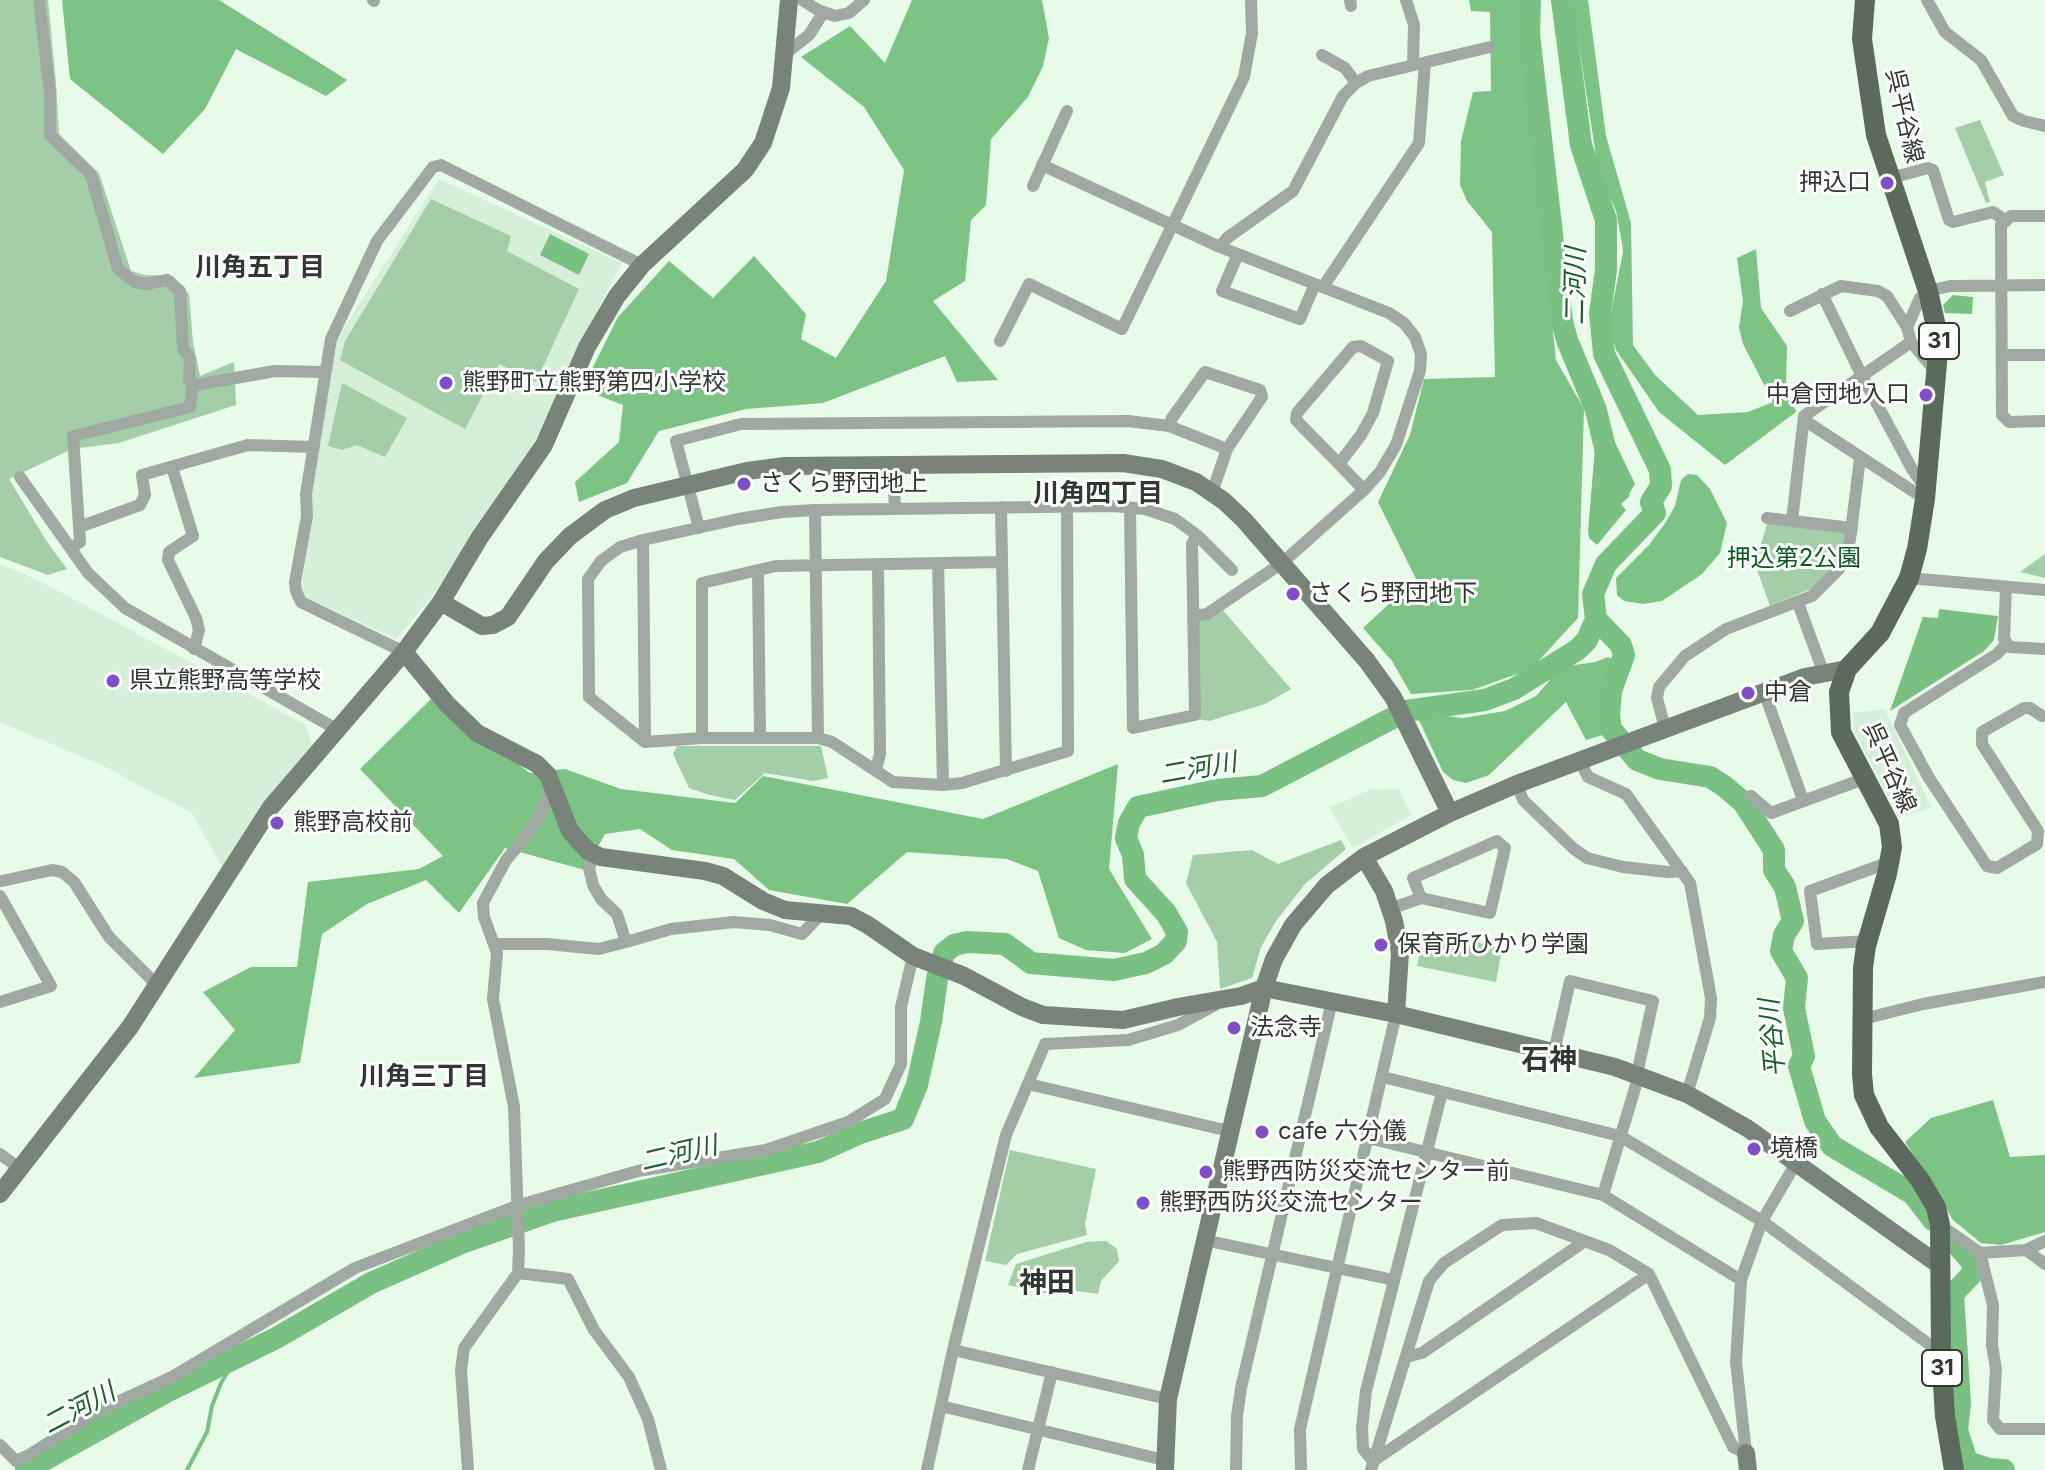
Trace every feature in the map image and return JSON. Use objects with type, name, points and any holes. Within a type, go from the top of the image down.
[{"type":"main road","name":"呉平谷線","points":[[1866,2],[1862,39],[1876,135],[1937,324],[1937,370],[1917,549],[1909,578],[1880,633],[1847,669],[1839,692],[1841,732],[1889,824],[1890,862],[1863,968],[1864,1095],[1879,1127],[1920,1180],[1936,1207],[1940,1225],[1945,1416],[1954,1470]]},
{"type":"street","points":[[39,0],[50,93],[50,135],[91,175],[118,269],[135,282],[146,284],[167,280],[180,291],[183,349],[190,358],[189,380],[196,385],[275,371],[325,372]]},
{"type":"street","points":[[0,1194],[130,1027],[271,807],[404,652],[441,602],[480,537],[544,445],[587,347],[617,296],[642,265],[745,170],[763,143],[781,88],[789,0]]},
{"type":"street","points":[[802,0],[823,13],[835,16],[849,13],[864,0]]},
{"type":"street","points":[[1000,341],[1029,284],[1122,329],[1244,77],[1252,33],[1251,0]]},
{"type":"street","points":[[1238,254],[1222,291],[1300,319],[1319,286],[1419,143],[1419,64],[1414,25],[1406,0]]},
{"type":"street","points":[[1927,0],[1945,32],[1981,60],[2013,116],[2045,126]]},
{"type":"street","points":[[785,54],[809,35],[823,13]]},
{"type":"street","points":[[1220,247],[1227,238],[1293,191],[1343,96],[1356,83],[1368,76],[1490,47]]},
{"type":"street","points":[[1322,55],[1345,68],[1356,83]]},
{"type":"street","points":[[1033,186],[1067,111]]},
{"type":"street","points":[[642,265],[441,165],[433,167],[377,241],[331,339],[306,494],[307,516],[296,591],[301,602],[404,652],[447,704],[477,733],[537,764],[548,775],[570,831],[588,851],[705,871],[731,880],[785,910],[851,916],[919,959],[964,976],[1043,1015],[1123,1020],[1264,988],[1396,1014],[1638,1074],[1687,1094],[1747,1128],[1939,1265]]},
{"type":"street","points":[[1042,165],[1220,247],[1389,313],[1404,323],[1415,337],[1421,354],[1420,371],[1396,445],[1380,472],[1282,563],[1207,614],[1193,616]]},
{"type":"street","points":[[1891,178],[1928,168],[1933,170],[1949,220],[1953,222],[1993,212],[2006,221]]},
{"type":"street","points":[[2045,216],[2011,216],[2001,225],[2002,415],[2009,422],[2045,421]]},
{"type":"street","points":[[1907,327],[1920,298],[1928,291],[1950,286],[2045,285]]},
{"type":"street","points":[[1790,311],[1841,286],[1878,291],[1887,296],[1907,327],[1911,342],[1937,370]]},
{"type":"street","points":[[1822,294],[1925,494]]},
{"type":"street","points":[[1792,521],[1804,416],[1911,342]]},
{"type":"street","points":[[1339,464],[1373,413],[1388,361],[1361,346],[1353,347],[1297,413],[1296,420],[1364,490]]},
{"type":"street","points":[[2002,355],[2045,355]]},
{"type":"street","points":[[1169,426],[1205,372],[1260,390],[1262,397],[1227,449],[1212,493]]},
{"type":"street","points":[[71,548],[80,542],[73,436],[190,407],[193,383]]},
{"type":"street","points":[[1804,420],[1860,458],[1925,494]]},
{"type":"street","points":[[699,528],[676,441],[741,424],[1128,421],[1169,426],[1227,449]]},
{"type":"street","points":[[79,527],[140,505],[145,495],[142,475],[248,445],[314,447]]},
{"type":"street","points":[[1665,728],[1657,698],[1659,687],[1685,656],[1726,629],[1798,603],[1821,590],[1839,569],[1848,550],[1860,458]]},
{"type":"street","points":[[441,602],[482,626],[493,625],[508,617],[546,561],[586,522],[605,510],[634,498],[747,471],[785,466],[1123,463],[1162,469],[1196,482],[1244,520],[1367,661],[1393,697],[1450,813]]},
{"type":"street","points":[[893,466],[895,509]]},
{"type":"street","points":[[172,467],[193,536],[169,552],[168,560],[196,618],[199,630],[194,649]]},
{"type":"street","points":[[20,477],[88,573],[125,608],[336,729]]},
{"type":"street","points":[[1067,507],[1068,751],[962,783],[893,782],[832,742],[818,738],[702,738],[645,742],[589,697],[588,579],[601,561],[620,547],[699,528],[782,512],[815,510],[1114,506],[1145,509],[1175,519],[1211,546],[1232,570]]},
{"type":"street","points":[[1001,507],[1006,771]]},
{"type":"street","points":[[1130,508],[1133,728],[1195,715],[1192,544],[1197,535]]},
{"type":"street","points":[[815,510],[818,738]]},
{"type":"street","points":[[1767,518],[1852,528]]},
{"type":"street","points":[[643,540],[645,742]]},
{"type":"street","points":[[702,738],[702,583],[776,566],[1001,562]]},
{"type":"street","points":[[938,563],[943,785]]},
{"type":"street","points":[[876,769],[880,754],[878,564]]},
{"type":"street","points":[[758,570],[760,738]]},
{"type":"street","points":[[1909,578],[2045,590]]},
{"type":"street","points":[[2006,587],[2004,639],[2010,647],[2045,649]]},
{"type":"street","points":[[1798,603],[1824,674]]},
{"type":"street","points":[[2007,643],[1997,654],[1904,713],[1900,725],[1929,778],[1987,866],[1997,868],[2037,844],[2038,831],[1982,744],[1982,732],[2024,708],[2030,708],[2044,719]]},
{"type":"street","points":[[941,1406],[1164,1465],[1168,1399],[1264,988],[1274,959],[1293,925],[1327,885],[1364,857],[1450,813],[1517,784],[1805,677],[1847,669]]},
{"type":"street","points":[[1764,692],[1803,800]]},
{"type":"street","points":[[1580,761],[1588,777],[1626,794],[1690,883],[1711,998],[1710,1018],[1687,1094]]},
{"type":"street","points":[[1751,796],[1771,813],[1866,778]]},
{"type":"street","points":[[1517,784],[1523,800],[1587,858],[1623,867],[1682,871]]},
{"type":"street","points":[[468,1470],[461,1370],[464,1348],[518,1273],[519,1250],[514,1107],[493,999],[497,953],[484,917],[483,903],[506,860],[540,815],[552,787]]},
{"type":"street","points":[[1390,909],[1421,898],[1490,913],[1505,848],[1497,841],[1413,878],[1421,898]]},
{"type":"street","points":[[595,854],[589,868],[593,885],[601,899],[617,914],[626,942]]},
{"type":"street","points":[[1301,1470],[1300,1429],[1335,1267],[1396,1014],[1400,953],[1384,891],[1364,857]]},
{"type":"street","points":[[1868,941],[1817,944],[1810,891],[1890,862]]},
{"type":"street","points":[[1,880],[52,870],[62,872],[74,882],[109,937],[156,984]]},
{"type":"street","points":[[0,896],[51,986],[0,1002]]},
{"type":"street","points":[[495,944],[547,944],[599,949],[671,929],[734,922],[770,925],[802,934],[822,913]]},
{"type":"street","points":[[0,1445],[16,1461],[29,1455],[100,1410],[172,1377],[355,1268],[519,1208],[638,1171],[766,1150],[848,1122],[885,1099],[901,1064],[901,1007],[919,959]]},
{"type":"street","points":[[1554,1052],[1570,981],[1653,1001],[1638,1074],[1603,1195]]},
{"type":"street","points":[[1863,1019],[1923,1004],[2045,982]]},
{"type":"street","points":[[927,1470],[1006,1135],[1045,1044],[1128,1040],[1178,1025],[1225,999]]},
{"type":"street","points":[[1236,1470],[1241,1388],[1332,1001]]},
{"type":"street","points":[[1383,1077],[1620,1136],[1762,1221],[1941,1353]]},
{"type":"street","points":[[1028,1084],[1229,1131]]},
{"type":"street","points":[[1372,1465],[1363,1449],[1366,1391],[1442,1092]]},
{"type":"street","points":[[1368,1138],[1603,1195],[1741,1280]]},
{"type":"street","points":[[0,1154],[19,1168]]},
{"type":"street","points":[[1747,1461],[1736,1362],[1741,1280],[1762,1221],[1796,1163]]},
{"type":"street","points":[[1372,1465],[1429,1281],[1444,1263],[1502,1225],[1536,1223],[1609,1250],[1649,1274],[1733,1447],[1747,1461]]},
{"type":"street","points":[[1940,1225],[1980,1253],[2026,1250],[2045,1241]]},
{"type":"street","points":[[1204,1240],[1394,1280]]},
{"type":"street","points":[[1406,1357],[1422,1353],[1585,1241]]},
{"type":"street","points":[[2026,1250],[2045,1264]]},
{"type":"street","points":[[1980,1253],[1993,1305],[1992,1345],[1996,1369],[1993,1420],[2000,1429],[2045,1429]]},
{"type":"street","points":[[518,1273],[568,1279],[594,1330],[634,1386],[657,1448],[661,1470]]},
{"type":"street","points":[[1372,1465],[1649,1274]]},
{"type":"street","points":[[953,1350],[1168,1399]]},
{"type":"street","points":[[1028,1470],[1052,1372]]},
{"type":"shaded area","points":[[62,0],[219,0],[347,80],[326,96],[236,49],[205,109],[163,154],[70,79]]},
{"type":"shaded area","points":[[912,0],[1042,0],[1049,38],[1043,66],[1028,97],[991,139],[986,205],[971,220],[965,281],[933,301],[998,380],[957,382],[945,356],[823,403],[746,409],[659,431],[627,483],[579,502],[575,482],[619,442],[623,405],[582,389],[618,317],[669,261],[713,298],[754,256],[806,314],[801,339],[836,358],[886,281],[904,170],[864,107],[801,57],[850,26],[885,63]]},
{"type":"shaded area","points":[[1469,0],[1523,0],[1524,54],[1556,360],[1584,409],[1578,618],[1531,669],[1472,690],[1411,694],[1392,661],[1363,628],[1416,579],[1378,502],[1410,435],[1424,379],[1495,377],[1492,232],[1467,201],[1460,185],[1461,141],[1473,92],[1491,91],[1490,12],[1471,11]]},
{"type":"shaded area","points":[[1572,0],[1588,0],[1606,136],[1631,223],[1633,345],[1655,375],[1698,415],[1748,412],[1773,402],[1743,344],[1739,327],[1743,301],[1737,258],[1756,249],[1761,308],[1787,346],[1786,381],[1796,412],[1725,465],[1659,412],[1616,350],[1609,323],[1623,252],[1622,243],[1616,211],[1598,169]]},
{"type":"shaded area","name":"熊野町立熊野第四小学校","points":[[439,179],[622,263],[580,344],[546,423],[434,594],[396,639],[304,596],[302,585],[312,495],[337,339]]},
{"type":"shaded area","points":[[550,234],[589,254],[579,275],[540,255]]},
{"type":"shaded area","points":[[1953,295],[1973,297],[1972,314],[1945,313],[1943,305]]},
{"type":"shaded area","points":[[1611,434],[1635,484],[1630,496],[1621,504],[1626,510],[1597,545],[1589,538],[1588,531],[1593,441]]},
{"type":"shaded area","points":[[1688,474],[1697,475],[1710,489],[1727,523],[1720,553],[1702,574],[1662,601],[1643,604],[1624,601],[1617,595],[1616,578],[1649,545],[1666,522],[1675,506],[1681,480]]},
{"type":"shaded area","name":"県立熊野高等学校","points":[[0,564],[40,581],[306,725],[312,746],[223,868],[191,812],[99,764],[0,722]]},
{"type":"shaded area","points":[[1939,609],[1998,616],[1994,640],[1984,651],[1890,711],[1923,617],[1938,618]]},
{"type":"shaded area","points":[[1608,657],[1612,659],[1610,678],[1603,693],[1606,734],[1586,740],[1566,702],[1489,775],[1466,783],[1453,780],[1443,772],[1418,718],[1421,713],[1463,718],[1505,711],[1536,696],[1561,667]]},
{"type":"shaded area","points":[[431,699],[530,773],[565,769],[621,789],[735,803],[763,776],[983,819],[1118,764],[1109,869],[1152,939],[1125,953],[1086,950],[1059,938],[1038,871],[1007,859],[907,852],[847,904],[769,890],[734,859],[672,850],[640,829],[605,834],[585,870],[505,848],[459,913],[426,880],[367,904],[322,934],[300,1063],[194,1078],[235,1030],[203,992],[251,967],[297,967],[308,882],[419,869],[443,856],[360,769]]},
{"type":"shaded area","points":[[1885,710],[1931,807],[1899,818],[1854,731],[1853,712]]},
{"type":"shaded area","points":[[1399,789],[1411,815],[1353,848],[1329,808],[1369,790]]},
{"type":"shaded area","points":[[1993,1100],[2010,1157],[2045,1155],[2045,1232],[2001,1245],[1981,1243],[1953,1220],[1905,1142],[1931,1118]]},
{"type":"green space","points":[[0,0],[48,0],[59,134],[99,173],[131,271],[173,276],[189,294],[193,342],[200,376],[234,362],[236,405],[119,443],[72,449],[9,479],[67,569],[48,575],[0,557]]},
{"type":"green space","points":[[1980,120],[2004,175],[1985,182],[1990,202],[1986,203],[1955,128]]},
{"type":"green space","points":[[431,199],[511,236],[507,251],[579,289],[536,382],[499,364],[465,429],[340,360],[345,341]]},
{"type":"green space","points":[[342,383],[407,418],[385,457],[357,445],[342,450],[328,446]]},
{"type":"green space","name":"押込第2公園","points":[[1768,521],[1847,530],[1835,565],[1813,588],[1770,606],[1755,564]]},
{"type":"green space","points":[[2045,554],[2045,578],[2020,572]]},
{"type":"green space","points":[[1221,608],[1291,689],[1265,704],[1209,721],[1197,719],[1195,618]]},
{"type":"green space","points":[[677,746],[821,746],[828,778],[813,781],[765,773],[735,800],[709,795],[689,788],[673,754]]},
{"type":"green space","points":[[1341,840],[1346,849],[1305,884],[1276,921],[1261,947],[1252,978],[1220,989],[1217,942],[1186,883],[1193,855],[1252,850],[1278,864]]},
{"type":"green space","points":[[1423,937],[1470,941],[1502,948],[1496,982],[1417,966]]},
{"type":"green space","points":[[1010,1150],[1096,1169],[1085,1224],[1087,1235],[1017,1254],[1006,1265],[985,1261]]},
{"type":"green space","points":[[1106,1241],[1117,1249],[1119,1261],[1101,1281],[1098,1294],[1071,1290],[1054,1295],[1008,1285],[1016,1264],[1086,1242]]},
{"type":"waterway","points":[[1530,0],[1529,34],[1562,321],[1596,410],[1609,465]]},
{"type":"waterway","name":"二河川","points":[[26,1470],[170,1390],[278,1337],[371,1283],[464,1242],[552,1211],[818,1152],[860,1133],[903,1119],[917,1085],[944,953],[954,945],[967,942],[1005,944],[1031,963],[1114,970],[1146,963],[1164,954],[1176,941],[1177,932],[1166,913],[1135,879],[1133,855],[1126,838],[1129,823],[1138,807],[1217,790],[1262,786],[1406,711],[1485,700],[1514,689],[1577,650],[1587,640],[1596,619],[1593,594],[1606,564],[1655,513],[1651,502],[1661,486],[1660,470],[1604,354],[1600,313],[1606,270],[1606,220],[1581,145],[1562,0]]},
{"type":"waterway","name":"平谷川","points":[[1596,619],[1621,645],[1624,655],[1611,691],[1611,729],[1637,760],[1660,769],[1710,777],[1724,786],[1743,802],[1774,850],[1774,870],[1785,887],[1793,921],[1784,935],[1781,951],[1797,978],[1794,1008],[1804,1056],[1799,1066],[1815,1121],[1832,1146],[1913,1194],[1933,1220]]},
{"type":"waterway","name":"平谷川","points":[[1956,1244],[1972,1262],[1973,1273],[1953,1294],[1960,1404],[1957,1430],[1967,1462],[2004,1470]]},
{"type":"waterway","points":[[187,1470],[207,1432],[221,1383],[237,1357]]},
{"type":"place","name":"押込口","points":[[1887,183]]},
{"type":"place","name":"熊野町立熊野第四小学校","points":[[446,383]]},
{"type":"place","name":"中倉団地入口","points":[[1926,395]]},
{"type":"place","name":"さくら野団地上","points":[[744,484]]},
{"type":"place","name":"さくら野団地下","points":[[1293,594]]},
{"type":"place","name":"県立熊野高等学校","points":[[113,681]]},
{"type":"place","name":"中倉","points":[[1748,693]]},
{"type":"place","name":"熊野高校前","points":[[277,823]]},
{"type":"place","name":"保育所ひかり学園","points":[[1381,945]]},
{"type":"place","name":"法念寺","points":[[1234,1028]]},
{"type":"place","name":"cafe 六分儀","points":[[1262,1132]]},
{"type":"place","name":"境橋","points":[[1754,1149]]},
{"type":"place","name":"熊野西防災交流センター前","points":[[1206,1172]]},
{"type":"place","name":"熊野西防災交流センター","points":[[1143,1203]]},
{"type":"district","name":"川角五丁目","points":[[260,268]]},
{"type":"district","name":"川角四丁目","points":[[1098,494]]},
{"type":"district","name":"石神","points":[[1549,1061]]},
{"type":"district","name":"川角三丁目","points":[[424,1077]]},
{"type":"district","name":"神田","points":[[1047,1284]]}]
